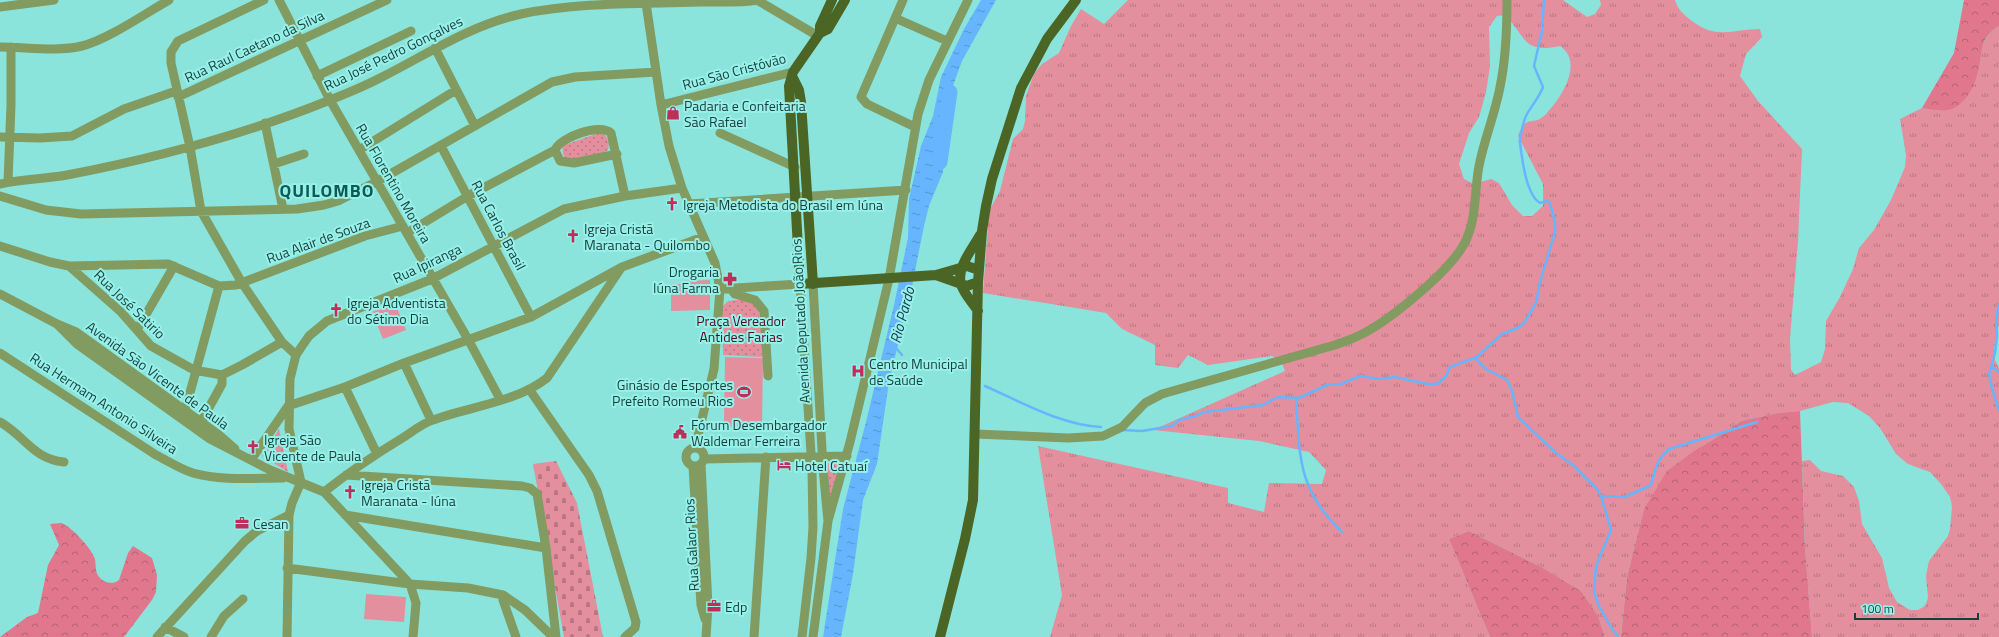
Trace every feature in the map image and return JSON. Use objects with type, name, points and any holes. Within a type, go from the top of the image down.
[{"type":"main road","name":"Rua São Cristóvão","points":[[792,74],[819,34],[820,26],[832,0]]},
{"type":"main road","name":"Rua São Cristóvão","points":[[819,34],[828,29],[845,0]]},
{"type":"main road","points":[[940,637],[972,509],[978,282],[982,231],[992,179],[1021,88],[1041,49],[1076,0]]},
{"type":"main road","name":"Avenida Deputado João Rios","points":[[792,74],[789,89],[797,196],[800,284]]},
{"type":"main road","name":"Avenida Deputado João Rios","points":[[792,74],[798,85],[800,96],[813,284]]},
{"type":"main road","points":[[978,311],[961,284],[962,266],[982,231]]},
{"type":"main road","points":[[800,284],[934,275],[962,266],[970,266],[979,270]]},
{"type":"main road","points":[[934,275],[970,286],[978,282]]},
{"type":"street","points":[[0,8],[54,0]]},
{"type":"street","points":[[0,47],[59,48],[83,46],[108,35],[169,0]]},
{"type":"street","points":[[264,0],[178,41],[171,52],[171,63],[190,147],[201,211],[242,283],[282,342],[296,355]]},
{"type":"street","name":"Rua Florentino Moreira","points":[[278,0],[330,100],[469,341],[500,400]]},
{"type":"street","name":"Rua Raul Caetano da Silva","points":[[0,137],[40,138],[72,136],[124,109],[177,94],[300,41],[386,0]]},
{"type":"street","points":[[758,0],[819,34]]},
{"type":"street","name":"Rua José Pedro Gonçalves","points":[[4,183],[67,175],[190,147],[265,124],[330,100],[383,77],[435,48],[480,26],[522,14],[568,6],[758,0]]},
{"type":"street","points":[[903,0],[861,99],[867,104],[915,127]]},
{"type":"street","points":[[828,521],[847,456],[893,278],[915,127],[927,84],[968,0]]},
{"type":"street","points":[[975,434],[1068,438],[1103,436],[1122,427],[1145,403],[1162,394],[1335,345],[1358,336],[1383,321],[1414,297],[1448,265],[1464,243],[1470,230],[1479,166],[1502,76],[1507,34],[1507,0]]},
{"type":"street","name":"Rua Galaor Rios","points":[[646,3],[661,105],[669,146],[682,188],[725,289],[714,369],[695,448],[688,452],[686,457],[688,463],[700,463],[708,606],[706,637]]},
{"type":"street","points":[[895,18],[947,41]]},
{"type":"street","points":[[317,76],[411,31]]},
{"type":"street","points":[[4,183],[11,137],[11,47]]},
{"type":"street","points":[[435,48],[475,126]]},
{"type":"street","points":[[0,196],[46,210],[66,213],[297,209],[324,205],[338,201],[378,181],[540,88],[558,80],[575,77],[656,72]]},
{"type":"street","name":"Rua São Cristóvão","points":[[661,105],[792,74]]},
{"type":"street","points":[[359,150],[456,90]]},
{"type":"street","points":[[265,124],[283,209]]},
{"type":"street","name":"Rua Alair de Souza","points":[[219,286],[229,286],[242,283],[365,236],[405,229],[555,150],[561,141],[603,128],[611,133],[626,196]]},
{"type":"street","points":[[720,133],[795,167]]},
{"type":"street","name":"Rua Carlos Brasil","points":[[441,146],[531,317]]},
{"type":"street","points":[[555,150],[560,161],[570,164],[617,154]]},
{"type":"street","points":[[274,164],[304,154]]},
{"type":"street","name":"Rua Ipiranga","points":[[301,482],[291,441],[288,406],[290,379],[296,355],[309,336],[327,321],[432,279],[564,209],[626,196],[682,188]]},
{"type":"street","points":[[689,204],[807,195],[906,190]]},
{"type":"street","points":[[251,460],[288,406],[344,387],[404,363],[469,341],[531,317],[622,267],[703,237]]},
{"type":"street","points":[[0,246],[50,262],[69,266],[162,264],[174,266],[219,286],[194,370],[185,411]]},
{"type":"street","name":"Rua José Satirio","points":[[69,266],[108,299],[151,346],[194,370],[222,375]]},
{"type":"street","points":[[137,330],[174,266]]},
{"type":"street","points":[[414,637],[416,603],[410,584],[324,492],[377,454],[431,420],[500,400],[529,389],[547,378],[622,267]]},
{"type":"street","points":[[725,289],[800,284]]},
{"type":"street","name":"Avenida Deputado João Rios","points":[[800,284],[811,457],[812,541],[802,637]]},
{"type":"street","name":"Avenida Deputado João Rios","points":[[813,284],[828,521],[813,637]]},
{"type":"street","points":[[725,289],[735,294],[755,300],[764,311],[768,376]]},
{"type":"street","name":"Avenida São Vicente de Paula","points":[[0,294],[57,324],[76,332],[201,422],[227,442],[239,454]]},
{"type":"street","name":"Avenida São Vicente de Paula","points":[[57,324],[77,344],[202,434],[251,460],[324,492]]},
{"type":"street","points":[[201,422],[222,384],[222,375],[282,342]]},
{"type":"street","name":"Rua Hermam Antonio Silveira","points":[[0,353],[156,455],[192,473],[226,477],[291,478]]},
{"type":"street","points":[[404,363],[431,420]]},
{"type":"street","points":[[344,387],[377,454]]},
{"type":"street","points":[[529,389],[589,475],[601,499],[636,622],[635,628],[625,637]]},
{"type":"street","points":[[0,422],[13,430],[39,455],[49,460],[64,462]]},
{"type":"street","points":[[695,448],[704,452],[700,463],[766,457],[847,456]]},
{"type":"street","points":[[754,637],[766,457]]},
{"type":"street","points":[[346,475],[526,487],[537,494],[546,548],[554,637]]},
{"type":"street","points":[[286,637],[287,568],[290,515],[292,503],[301,482]]},
{"type":"street","points":[[157,637],[245,541],[262,529],[290,515]]},
{"type":"street","points":[[345,515],[546,548]]},
{"type":"street","points":[[287,568],[410,584],[468,588],[503,595],[525,610],[554,637]]},
{"type":"street","points":[[503,595],[503,600],[516,637]]},
{"type":"street","points":[[211,637],[224,616],[243,599]]},
{"type":"street","points":[[165,627],[184,637]]},
{"type":"green space","points":[[1128,0],[1563,0],[1587,17],[1595,14],[1601,5],[1600,0],[1675,0],[1676,4],[1686,17],[1701,27],[1709,30],[1725,32],[1760,29],[1762,37],[1746,54],[1740,76],[1758,101],[1802,149],[1798,241],[1790,338],[1791,370],[1795,375],[1821,362],[1825,349],[1826,321],[1840,297],[1853,269],[1859,248],[1874,230],[1891,200],[1905,167],[1906,155],[1900,119],[1922,108],[1947,110],[1966,95],[1975,81],[1980,55],[1986,39],[1991,32],[1999,26],[1999,324],[1994,352],[1996,363],[1999,368],[1999,637],[1812,637],[1805,548],[1802,461],[1810,460],[1821,471],[1843,476],[1854,487],[1859,501],[1862,524],[1882,558],[1889,588],[1897,602],[1910,610],[1918,610],[1925,606],[1928,598],[1926,576],[1929,561],[1948,536],[1950,529],[1952,506],[1950,497],[1930,472],[1908,464],[1896,454],[1880,428],[1869,416],[1848,403],[1833,402],[1800,411],[1778,413],[1741,421],[1697,449],[1644,509],[1627,577],[1621,637],[1605,637],[1598,616],[1581,591],[1543,568],[1469,531],[1449,539],[1490,637],[1050,637],[1062,595],[1038,446],[1228,488],[1228,503],[1264,512],[1269,483],[1322,484],[1326,470],[1309,452],[1259,441],[1153,430],[1285,371],[1281,361],[1272,356],[1208,365],[1188,355],[1178,368],[1155,365],[1155,345],[1122,329],[1106,313],[983,293],[989,211],[1000,191],[1013,139],[1023,129],[1025,121],[1026,96],[1034,74],[1042,64],[1059,53],[1071,26],[1081,9],[1104,24]],"holes":[[[1505,15],[1526,42],[1538,48],[1560,46],[1567,53],[1570,62],[1568,81],[1557,100],[1541,118],[1527,122],[1521,129],[1518,136],[1543,184],[1543,206],[1532,216],[1523,216],[1512,205],[1499,183],[1491,179],[1474,184],[1464,179],[1459,164],[1469,133],[1479,117],[1486,92],[1490,66],[1489,27],[1497,16]]]},
{"type":"green space","points":[[1964,0],[1999,0],[1999,26],[1988,35],[1985,41],[1977,77],[1968,95],[1963,101],[1959,105],[1947,110],[1922,108],[1954,53]]},
{"type":"green space","points":[[598,133],[605,134],[609,143],[608,150],[603,153],[568,161],[564,158],[562,146]]},
{"type":"green space","points":[[710,280],[710,310],[671,311],[671,284],[683,284],[683,281]]},
{"type":"green space","name":"Praça Vereador Antides Farias","points":[[748,299],[754,303],[761,317],[762,357],[723,355],[722,307],[728,301]]},
{"type":"green space","points":[[395,303],[406,330],[383,339],[372,312]]},
{"type":"green space","name":"Ginásio de Esportes Prefeito Romeu Rios","points":[[725,357],[763,358],[762,427],[724,427]]},
{"type":"green space","points":[[1800,411],[1805,548],[1812,637],[1621,637],[1627,577],[1644,509],[1667,471],[1697,449],[1741,421],[1778,413]]},
{"type":"green space","points":[[279,429],[288,472],[262,456]]},
{"type":"green space","points":[[556,461],[577,503],[603,637],[564,637],[533,464]]},
{"type":"green space","points":[[826,463],[839,464],[830,499]]},
{"type":"green space","points":[[61,523],[70,528],[86,544],[95,559],[96,571],[98,575],[106,582],[111,583],[119,580],[128,553],[133,546],[152,558],[157,575],[156,592],[152,600],[124,637],[0,637],[27,617],[38,613],[48,565],[59,545],[50,524]]},
{"type":"green space","points":[[1469,531],[1543,568],[1581,591],[1598,616],[1605,637],[1490,637],[1449,539]]},
{"type":"green space","points":[[366,594],[406,597],[404,622],[364,619]]},
{"type":"water","points":[[981,0],[996,0],[962,61],[950,94],[944,135],[943,172],[929,206],[924,226],[912,286],[889,382],[877,464],[863,500],[853,574],[841,637],[823,637],[843,509],[866,422],[894,305],[908,238],[909,199],[921,146],[933,116],[941,77],[964,29]]},
{"type":"waterway","points":[[1122,430],[1142,431],[1172,426],[1179,420],[1196,416],[1204,412],[1263,405],[1278,397],[1299,398],[1327,385],[1341,384],[1360,376],[1380,379],[1395,377],[1428,384],[1437,384],[1446,376],[1450,367],[1477,357],[1502,334],[1518,328],[1524,323],[1536,303],[1540,282],[1555,232],[1555,223],[1550,203],[1547,201],[1540,203],[1535,199],[1531,192],[1526,176],[1520,141],[1526,116],[1543,87],[1534,66],[1542,31],[1544,0]]},
{"type":"waterway","name":"Rio Pardo","points":[[940,162],[950,92]]},
{"type":"waterway","points":[[1999,304],[1996,321],[1997,335],[1995,353],[1989,374],[1999,410]]},
{"type":"waterway","points":[[896,348],[902,355]]},
{"type":"waterway","points":[[1475,358],[1486,369],[1507,380],[1512,390],[1518,417],[1555,452],[1574,466],[1597,489],[1601,496],[1611,530],[1596,566],[1594,592],[1599,606],[1612,629],[1619,637]]},
{"type":"waterway","points":[[1992,367],[1999,372]]},
{"type":"waterway","points":[[985,386],[1056,417],[1071,422],[1101,427]]},
{"type":"waterway","points":[[1296,398],[1300,455],[1309,486],[1316,501],[1327,516],[1342,532]]},
{"type":"waterway","points":[[1601,496],[1625,497],[1651,485],[1659,461],[1669,449],[1757,422]]},
{"type":"place","name":"Padaria e Confeitaria São Rafael","points":[[673,113]]},
{"type":"place","name":"Igreja Metodista do Brasil em Iúna","points":[[672,204]]},
{"type":"place","name":"Igreja Cristã Maranata - Quilombo","points":[[573,236]]},
{"type":"place","name":"Drogaria Iúna Farma","points":[[730,279]]},
{"type":"place","name":"Igreja Adventista do Sétimo Dia","points":[[336,310]]},
{"type":"place","name":"Centro Municipal de Saúde","points":[[858,371]]},
{"type":"place","name":"Ginásio de Esportes Prefeito Romeu Rios","points":[[744,392]]},
{"type":"place","name":"Fórum Desembargador Waldemar Ferreira","points":[[680,432]]},
{"type":"place","name":"Igreja São Vicente de Paula","points":[[253,447]]},
{"type":"place","name":"Hotel Catuaí","points":[[784,465]]},
{"type":"place","name":"Igreja Cristã Maranata - Iúna","points":[[350,492]]},
{"type":"place","name":"Cesan","points":[[242,523]]},
{"type":"place","name":"Edp","points":[[714,606]]},
{"type":"district","name":"QUILOMBO","points":[[327,190]]}]
